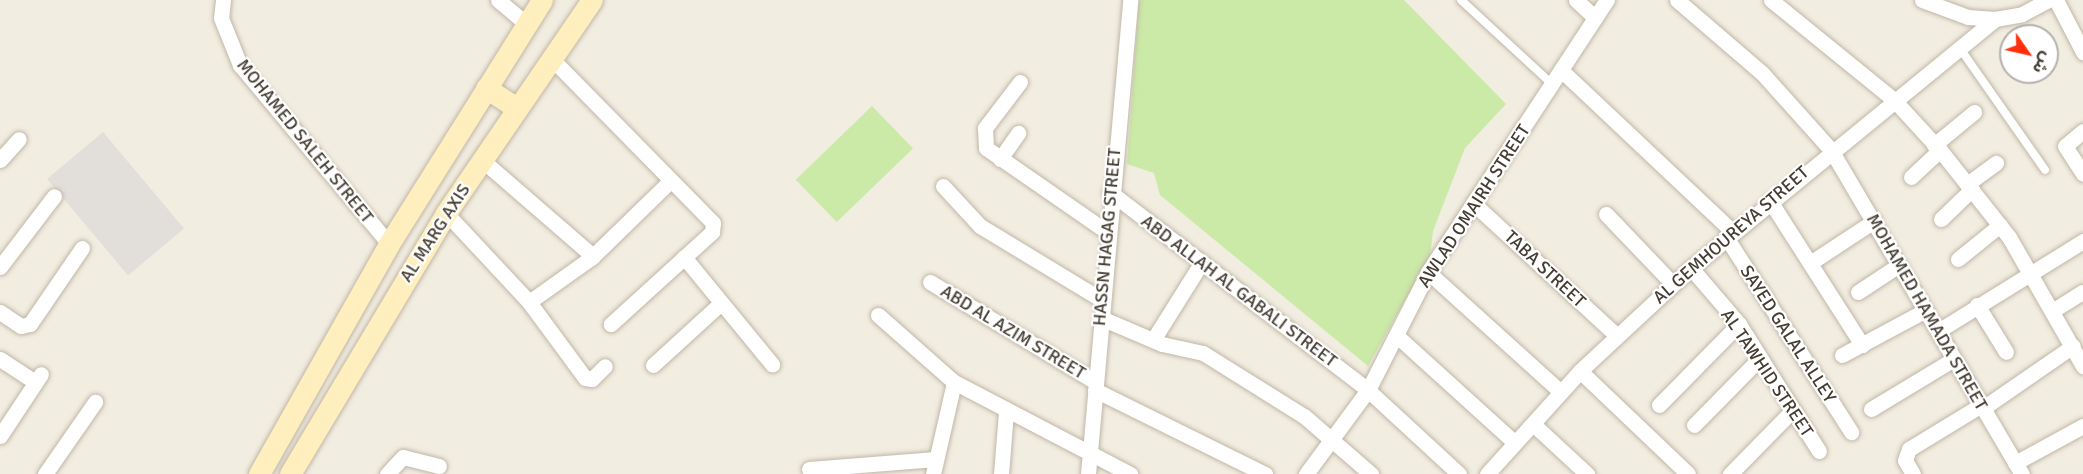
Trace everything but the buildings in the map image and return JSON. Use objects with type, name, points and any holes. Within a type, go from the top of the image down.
[{"type":"main road","name":"AL MARG AXIS","points":[[259,474],[389,244],[542,0]]},
{"type":"main road","name":"AL MARG AXIS","points":[[290,474],[446,213],[592,0]]},
{"type":"main road","points":[[486,88],[517,108]]},
{"type":"street","name":"MOHAMED SALEH STREET","points":[[223,0],[221,18],[240,64],[389,244]]},
{"type":"street","points":[[498,0],[527,24]]},
{"type":"street","name":"HASSN HAGAG STREET","points":[[1088,474],[1106,231],[1130,0]]},
{"type":"street","points":[[1576,0],[1595,18]]},
{"type":"street","name":"AWLAD OMAIRH STREET","points":[[1306,474],[1368,390],[1428,272],[1607,0]]},
{"type":"street","name":"MOHAMED HAMADA STREET","points":[[1677,0],[1762,73],[1831,150],[2019,468]]},
{"type":"street","points":[[1771,0],[1894,100],[1937,148],[2000,225],[2079,355],[1982,406],[1909,449],[1905,460],[1913,474]]},
{"type":"street","points":[[1923,0],[1968,17],[1995,19],[2022,14],[2048,0]]},
{"type":"street","points":[[2056,0],[2083,52]]},
{"type":"street","name":"AL GEMHOUREYA STREET","points":[[1487,474],[1616,335],[1729,234],[1995,19]]},
{"type":"street","points":[[551,58],[668,183],[713,223],[714,230],[611,324]]},
{"type":"street","name":"SAYED GALAL ALLEY","points":[[1561,70],[1729,234],[1851,432]]},
{"type":"street","points":[[1020,82],[982,135],[986,148],[1106,231]]},
{"type":"street","points":[[1911,177],[1974,112]]},
{"type":"street","points":[[2083,130],[2065,146],[2083,174]]},
{"type":"street","points":[[1000,159],[1018,133]]},
{"type":"street","points":[[0,160],[19,139]]},
{"type":"street","points":[[482,160],[593,256]]},
{"type":"street","points":[[1941,219],[1996,163]]},
{"type":"street","points":[[529,302],[593,256],[668,183]]},
{"type":"street","points":[[944,186],[980,226],[1102,300]]},
{"type":"street","name":"ABD ALLAH AL GABALI STREET","points":[[1110,192],[1368,390],[1459,474]]},
{"type":"street","points":[[0,267],[54,196]]},
{"type":"street","points":[[1770,201],[1862,345]]},
{"type":"street","name":"TABA STREET","points":[[1473,203],[1616,335]]},
{"type":"street","points":[[446,213],[529,302],[585,378],[592,379],[605,366]]},
{"type":"street","points":[[1606,214],[1673,285]]},
{"type":"street","points":[[1810,264],[1874,221]]},
{"type":"street","points":[[1958,259],[2000,225]]},
{"type":"street","points":[[1938,331],[2029,270],[2083,241]]},
{"type":"street","points":[[0,312],[21,326],[30,324],[82,249]]},
{"type":"street","points":[[684,257],[772,364]]},
{"type":"street","points":[[1153,340],[1202,262]]},
{"type":"street","points":[[1858,292],[1899,265]]},
{"type":"street","name":"AL TAWHID STREET","points":[[1691,268],[1739,324],[1819,451]]},
{"type":"street","points":[[1428,272],[1561,392]]},
{"type":"street","name":"ABD AL AZIM STREET","points":[[930,282],[1096,386],[1265,474]]},
{"type":"street","points":[[2052,311],[2083,292]]},
{"type":"street","points":[[653,365],[721,303]]},
{"type":"street","points":[[1977,305],[2006,352]]},
{"type":"street","points":[[1842,355],[1926,310]]},
{"type":"street","points":[[878,315],[954,382],[1006,412],[1130,474]]},
{"type":"street","points":[[1101,318],[1153,340],[1203,353],[1334,438],[1371,474]]},
{"type":"street","points":[[1659,405],[1739,324]]},
{"type":"street","points":[[1397,336],[1515,442]]},
{"type":"street","points":[[1694,425],[1760,358]]},
{"type":"street","points":[[0,359],[38,378],[0,436]]},
{"type":"street","points":[[1870,409],[1954,359]]},
{"type":"street","points":[[1581,371],[1688,474]]},
{"type":"street","points":[[809,469],[934,466],[954,382]]},
{"type":"street","points":[[45,474],[95,402]]},
{"type":"street","points":[[1730,474],[1793,410]]},
{"type":"street","points":[[1001,474],[1006,412]]},
{"type":"street","points":[[1533,424],[1583,473]]},
{"type":"street","points":[[2019,468],[2083,426]]},
{"type":"street","points":[[387,474],[403,457],[439,466]]},
{"type":"lane","points":[[1461,0],[1552,84]]},
{"type":"lane","points":[[1959,48],[2045,171]]},
{"type":"green space","points":[[1139,0],[1404,0],[1506,104],[1465,148],[1433,231],[1430,256],[1368,366],[1160,195],[1154,173],[1127,164]]},
{"type":"green space","points":[[872,106],[913,148],[837,222],[796,180]]},
{"type":"shaded area","points":[[103,132],[184,229],[128,275],[47,179]]}]
